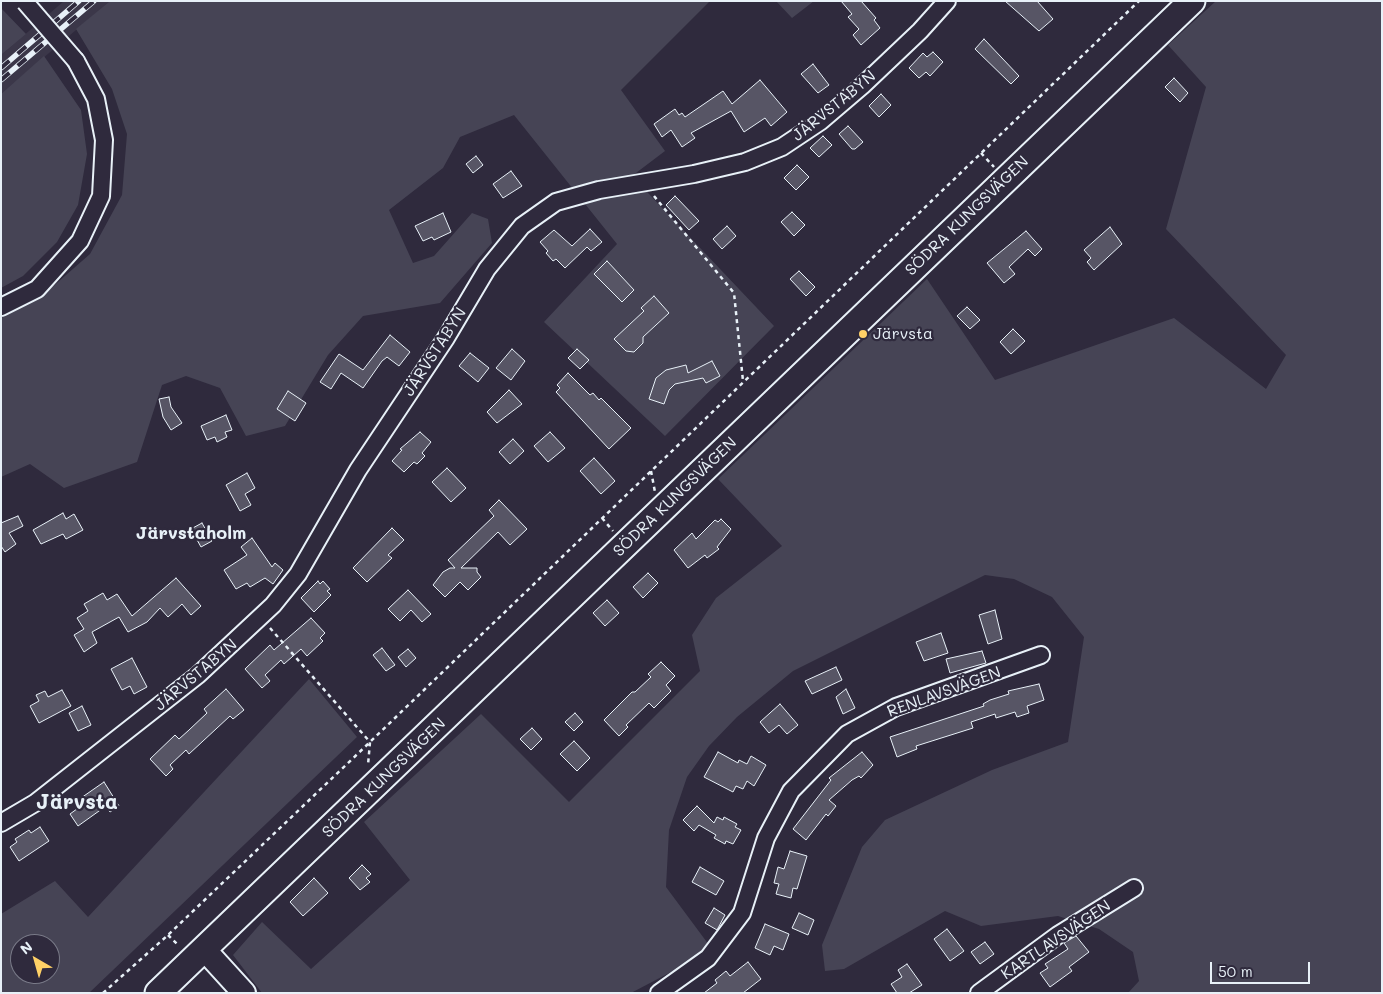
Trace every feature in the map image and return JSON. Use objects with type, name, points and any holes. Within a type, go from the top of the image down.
[{"type":"main road","name":"SÖDRA KUNGSVÄGEN","points":[[158,993],[1192,1]]},
{"type":"street","points":[[1,307],[37,289],[80,241],[101,196],[104,140],[96,99],[76,62],[25,1]]},
{"type":"street","name":"JÄRVSTABYN","points":[[1,823],[35,803],[190,681],[261,617],[298,574],[358,470],[446,338],[487,269],[522,226],[556,202],[599,190],[745,162],[782,147],[820,121],[862,86],[947,1]]},
{"type":"street","name":"RENLAVSVÄGEN","points":[[659,993],[708,958],[742,913],[766,838],[792,791],[847,734],[896,707],[1041,656]]},
{"type":"street","name":"KARTLAVSVÄGEN","points":[[980,993],[1058,935],[1134,888]]},
{"type":"street","points":[[204,950],[244,993]]},
{"type":"path","points":[[103,993],[168,935],[370,742],[1139,1]]},
{"type":"path","points":[[643,183],[734,293],[744,382]]},
{"type":"path","points":[[261,617],[370,742]]},
{"type":"shaded area","points":[[64,1],[110,1],[1,94],[1,55]]},
{"type":"shaded area","points":[[110,1],[710,1],[621,90],[665,151],[632,176],[774,326],[665,436],[544,322],[617,244],[514,115],[460,137],[443,168],[389,210],[413,263],[434,256],[472,213],[488,219],[492,243],[440,303],[363,316],[328,355],[285,426],[246,436],[220,388],[186,376],[162,385],[137,462],[64,488],[30,464],[1,477],[1,318],[42,296],[90,254],[122,195],[127,134],[112,89],[76,29]]},
{"type":"shaded area","points":[[776,1],[814,1],[792,18]]},
{"type":"shaded area","points":[[1216,1],[1382,1],[1382,993],[1128,993],[1139,981],[1133,952],[1099,929],[1058,916],[981,926],[945,911],[844,969],[825,971],[822,945],[862,847],[885,820],[992,770],[1068,742],[1084,637],[1052,597],[1014,579],[985,575],[793,671],[737,717],[709,746],[687,777],[669,830],[666,887],[709,945],[690,962],[631,993],[262,993],[233,955],[262,922],[311,969],[410,880],[364,822],[481,714],[569,802],[700,671],[692,635],[716,598],[782,546],[718,479],[927,279],[995,380],[1174,318],[1266,389],[1286,355],[1166,229],[1206,87],[1168,45]]},
{"type":"shaded area","points":[[1,8],[26,34],[1,55]]},
{"type":"shaded area","points":[[44,56],[81,110],[87,154],[78,205],[57,242],[23,276],[1,288],[1,94]]},
{"type":"shaded area","points":[[309,679],[357,737],[89,993],[1,993],[1,914],[55,881],[88,917]]},
{"type":"building","points":[[841,1],[861,1],[876,18],[874,20],[880,28],[861,45],[853,35],[859,29],[848,17],[852,14]]},
{"type":"building","points":[[1005,1],[1037,1],[1053,19],[1039,31]]},
{"type":"building","points":[[984,39],[1019,76],[1011,84],[975,49]]},
{"type":"building","points":[[933,52],[943,62],[930,76],[926,72],[919,78],[909,68],[923,53],[927,57]]},
{"type":"building","points":[[813,64],[829,85],[818,93],[801,74]]},
{"type":"building","points":[[1174,78],[1188,93],[1180,102],[1165,87]]},
{"type":"building","points":[[760,80],[787,112],[771,126],[765,118],[744,132],[731,111],[691,133],[695,138],[682,147],[671,130],[662,137],[654,124],[675,109],[679,115],[682,113],[685,117],[723,91],[732,104]]},
{"type":"building","points":[[881,94],[891,105],[879,117],[869,106]]},
{"type":"building","points":[[848,126],[863,142],[855,149],[852,149],[839,134]]},
{"type":"building","points":[[823,136],[832,145],[819,157],[810,148]]},
{"type":"building","points":[[476,156],[483,165],[473,173],[466,164]]},
{"type":"building","points":[[797,165],[809,177],[796,190],[784,178]]},
{"type":"building","points":[[511,171],[522,186],[503,198],[493,184]]},
{"type":"building","points":[[675,196],[699,221],[689,230],[666,205]]},
{"type":"building","points":[[792,212],[805,225],[794,236],[781,222]]},
{"type":"building","points":[[443,213],[451,232],[434,240],[432,237],[423,241],[415,226]]},
{"type":"building","points":[[727,226],[736,236],[722,249],[713,239]]},
{"type":"building","points":[[1110,227],[1122,244],[1094,270],[1087,262],[1091,258],[1084,250]]},
{"type":"building","points":[[590,229],[602,242],[591,251],[587,247],[565,268],[556,259],[553,261],[546,253],[548,251],[540,242],[554,230],[572,246]]},
{"type":"building","points":[[1026,231],[1042,249],[1035,256],[1028,249],[1009,267],[1015,274],[1004,283],[987,263]]},
{"type":"building","points":[[607,261],[634,290],[622,302],[594,274]]},
{"type":"building","points":[[799,271],[815,287],[806,296],[790,279]]},
{"type":"building","points":[[654,296],[669,313],[643,337],[643,343],[634,352],[626,351],[614,339],[644,311],[641,308]]},
{"type":"building","points":[[967,307],[980,320],[970,329],[957,316]]},
{"type":"building","points":[[1013,329],[1025,341],[1011,354],[1000,342]]},
{"type":"building","points":[[390,335],[410,352],[399,366],[387,357],[382,361],[363,388],[341,373],[331,389],[320,382],[339,354],[363,370]]},
{"type":"building","points":[[512,349],[525,361],[511,380],[496,368]]},
{"type":"building","points":[[577,349],[589,360],[580,369],[568,358]]},
{"type":"building","points":[[470,353],[489,368],[478,382],[459,366]]},
{"type":"building","points":[[712,361],[720,376],[706,383],[703,378],[675,384],[669,390],[664,404],[649,399],[656,378],[666,370],[686,365],[688,373]]},
{"type":"building","points":[[568,373],[590,395],[593,393],[599,400],[601,398],[631,428],[609,449],[556,392],[560,388],[557,385]]},
{"type":"building","points":[[509,390],[522,404],[497,423],[487,412]]},
{"type":"building","points":[[288,391],[306,403],[295,421],[277,409]]},
{"type":"building","points":[[169,397],[171,407],[182,423],[171,430],[163,417],[159,399]]},
{"type":"building","points":[[226,415],[232,430],[225,432],[227,437],[217,442],[215,437],[207,440],[201,426]]},
{"type":"building","points":[[420,432],[431,442],[422,453],[425,456],[417,464],[414,462],[404,472],[392,461],[402,450],[400,449]]},
{"type":"building","points":[[550,432],[565,448],[548,462],[534,446]]},
{"type":"building","points":[[513,439],[524,451],[510,464],[499,452]]},
{"type":"building","points":[[594,458],[615,481],[601,494],[580,471]]},
{"type":"building","points":[[447,468],[466,488],[451,502],[432,482]]},
{"type":"building","points":[[247,473],[255,488],[245,494],[251,505],[240,511],[226,485]]},
{"type":"building","points":[[499,500],[527,529],[510,545],[498,532],[461,568],[477,568],[477,572],[481,577],[468,590],[460,582],[445,597],[433,585],[443,572],[450,568],[455,568],[448,560],[494,516],[489,510]]},
{"type":"building","points":[[63,513],[66,519],[74,514],[83,530],[66,539],[63,534],[41,544],[33,530]]},
{"type":"building","points":[[18,516],[23,526],[9,533],[16,544],[5,552],[1,546],[1,523]]},
{"type":"building","points":[[721,519],[731,529],[717,547],[719,549],[707,558],[705,555],[688,568],[674,550],[692,533],[696,539],[715,520],[718,522]]},
{"type":"building","points":[[202,523],[212,541],[201,547],[191,529]]},
{"type":"building","points":[[392,528],[404,540],[388,555],[392,558],[367,582],[353,568]]},
{"type":"building","points":[[252,538],[272,567],[275,563],[283,570],[273,584],[265,578],[250,587],[247,583],[236,589],[224,570],[247,555],[241,547]]},
{"type":"building","points":[[648,573],[658,583],[643,598],[633,587]]},
{"type":"building","points":[[176,578],[201,606],[191,615],[182,604],[168,617],[160,608],[147,622],[128,632],[119,617],[92,632],[97,643],[84,652],[74,635],[84,629],[77,618],[88,611],[84,604],[103,593],[107,600],[117,594],[132,616]]},
{"type":"building","points":[[318,581],[320,584],[323,581],[330,589],[327,591],[331,595],[314,612],[301,598]]},
{"type":"building","points":[[408,590],[431,614],[422,622],[411,610],[400,621],[388,609]]},
{"type":"building","points":[[607,600],[619,613],[605,626],[593,613]]},
{"type":"building","points":[[995,610],[1002,639],[988,644],[979,615]]},
{"type":"building","points":[[311,618],[325,633],[320,638],[323,641],[307,656],[301,649],[284,664],[281,660],[265,675],[270,681],[262,688],[245,669],[270,645],[274,650]]},
{"type":"building","points":[[941,633],[948,653],[924,661],[916,642]]},
{"type":"building","points":[[382,648],[395,665],[386,671],[373,655]]},
{"type":"building","points":[[408,649],[416,658],[406,667],[398,657]]},
{"type":"building","points":[[982,651],[986,663],[950,673],[946,659]]},
{"type":"building","points":[[132,658],[147,687],[134,694],[130,686],[122,690],[111,669]]},
{"type":"building","points":[[661,662],[675,676],[666,685],[671,691],[654,708],[649,703],[626,725],[628,727],[619,736],[604,720],[632,692],[635,692],[651,677],[648,674]]},
{"type":"building","points":[[836,667],[842,680],[812,694],[805,681]]},
{"type":"building","points":[[1039,684],[1044,700],[1027,706],[1029,713],[1017,717],[1015,712],[996,718],[995,714],[971,722],[973,728],[916,746],[917,749],[897,757],[890,737],[984,706],[983,704],[990,700],[1009,694],[1008,691]]},
{"type":"building","points":[[226,689],[244,710],[233,719],[230,716],[189,754],[186,750],[170,765],[173,769],[166,776],[150,759],[175,735],[179,739],[189,730],[207,713],[204,709]]},
{"type":"building","points":[[846,689],[855,708],[843,714],[836,697]]},
{"type":"building","points":[[62,690],[71,706],[39,723],[30,706],[39,701],[36,695],[45,691],[48,697]]},
{"type":"building","points":[[780,704],[798,725],[787,734],[779,725],[769,733],[760,722]]},
{"type":"building","points":[[82,706],[91,725],[78,731],[69,713]]},
{"type":"building","points":[[575,713],[583,722],[574,731],[565,722]]},
{"type":"building","points":[[532,728],[542,739],[531,750],[520,739]]},
{"type":"building","points":[[574,741],[590,758],[577,771],[560,754]]},
{"type":"building","points":[[718,752],[738,763],[739,760],[747,764],[751,756],[766,765],[754,786],[747,781],[743,789],[736,786],[733,792],[704,777]]},
{"type":"building","points":[[862,752],[873,765],[861,778],[859,776],[852,780],[829,800],[836,806],[828,816],[826,814],[806,840],[793,829],[831,780],[829,778]]},
{"type":"building","points":[[104,782],[119,806],[110,812],[106,806],[78,826],[70,814],[85,803],[81,798]]},
{"type":"building","points":[[697,806],[714,823],[717,817],[723,820],[724,817],[737,824],[735,827],[741,830],[733,844],[726,841],[725,844],[714,838],[716,835],[699,825],[694,831],[683,820]]},
{"type":"building","points":[[40,827],[49,841],[19,861],[10,847],[17,842],[15,839],[29,830],[31,833]]},
{"type":"building","points":[[790,851],[807,856],[797,889],[793,888],[791,898],[776,894],[779,884],[774,883],[778,867],[784,869]]},
{"type":"building","points":[[362,865],[371,874],[366,878],[370,882],[360,890],[349,878]]},
{"type":"building","points":[[700,867],[724,881],[716,895],[692,882]]},
{"type":"building","points":[[314,878],[328,893],[303,916],[290,902]]},
{"type":"building","points":[[714,908],[725,915],[717,930],[705,923]]},
{"type":"building","points":[[799,913],[814,920],[808,935],[792,928]]},
{"type":"building","points":[[765,924],[789,934],[783,950],[774,946],[770,955],[755,948]]},
{"type":"building","points":[[947,929],[964,951],[950,961],[934,939]]},
{"type":"building","points":[[1076,936],[1089,952],[1069,967],[1072,971],[1050,987],[1040,973],[1048,968],[1045,964],[1068,949],[1064,943]]},
{"type":"building","points":[[985,942],[994,954],[980,964],[971,952]]},
{"type":"building","points":[[748,962],[761,979],[743,993],[704,993],[717,983],[715,980],[726,971],[730,976]]},
{"type":"building","points":[[907,964],[922,985],[909,993],[897,993],[891,984],[902,977],[898,970]]},
{"type":"railway","points":[[1,68],[79,1]]},
{"type":"railway","points":[[1,80],[94,1]]},
{"type":"place","name":"Järvsta","points":[[863,334]]},
{"type":"district","name":"Järvstaholm","points":[[191,533]]},
{"type":"district","name":"Järvsta","points":[[77,803]]}]
